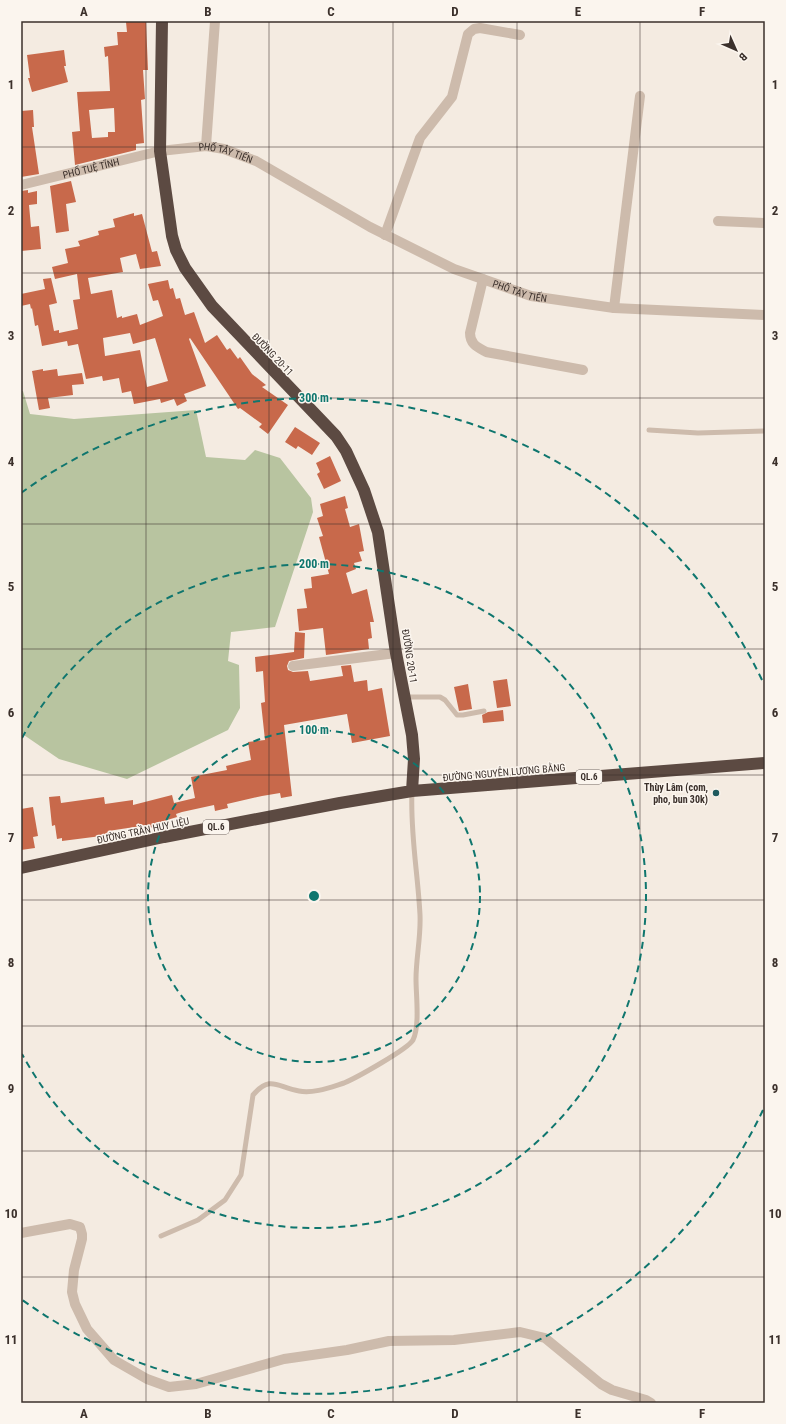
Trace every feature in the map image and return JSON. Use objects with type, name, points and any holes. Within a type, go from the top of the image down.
[{"type":"highway","name":"ĐƯỜNG 20-11","points":[[162,21],[160,151],[172,236],[176,250],[185,268],[212,306],[336,436],[354,466],[378,532],[396,653],[413,752],[412,791]]},
{"type":"highway","name":"ĐƯỜNG NGUYỄN LƯƠNG BẰNG","points":[[412,791],[765,763]]},
{"type":"highway","name":"ĐƯỜNG TRẦN HUY LIỆU","points":[[21,868],[164,837],[340,803],[412,791]]},
{"type":"street","points":[[206,146],[215,21]]},
{"type":"street","points":[[385,235],[417,143],[452,97],[468,34],[474,29],[480,28],[520,35]]},
{"type":"street","points":[[614,308],[640,96]]},
{"type":"street","name":"PHỐ TÂY TIẾN","points":[[160,151],[206,146],[239,153],[385,235],[454,269],[531,296],[614,308],[765,315]]},
{"type":"street","name":"PHỐ TUỆ TĨNH","points":[[21,185],[160,151]]},
{"type":"street","points":[[718,221],[765,223]]},
{"type":"street","points":[[483,279],[470,333],[470,340],[476,346],[486,352],[583,370]]},
{"type":"street","points":[[293,666],[396,653]]},
{"type":"street","points":[[21,1233],[70,1224],[80,1227],[82,1239],[74,1270],[72,1292],[75,1304],[87,1329],[114,1360],[147,1379],[169,1387],[196,1384],[284,1359],[347,1350],[389,1341],[454,1340],[520,1332],[545,1338],[601,1384],[612,1390],[646,1400],[651,1403]]},
{"type":"lane","points":[[649,430],[698,433],[765,431]]},
{"type":"lane","points":[[404,696],[440,697],[445,700],[457,715],[484,711]]},
{"type":"lane","points":[[161,1236],[198,1220],[225,1200],[241,1176],[253,1095],[262,1085],[273,1083],[300,1092],[316,1090],[344,1083],[405,1049],[413,1040],[416,1027],[416,969],[420,918],[412,826],[412,791]]},
{"type":"green space","points":[[21,391],[23,391],[30,414],[74,419],[196,410],[206,457],[245,460],[255,450],[280,458],[311,498],[313,512],[275,627],[231,632],[228,661],[239,665],[240,708],[228,730],[127,779],[59,759],[21,733]]},
{"type":"building","points":[[126,22],[146,22],[148,70],[143,70],[145,99],[141,100],[144,143],[136,144],[136,150],[75,165],[72,132],[80,131],[77,92],[110,91],[108,56],[105,57],[104,47],[118,45],[117,32],[127,32]],"holes":[[[114,108],[115,132],[108,132],[108,137],[92,138],[89,110]]]},
{"type":"building","points":[[64,50],[66,66],[64,66],[68,82],[32,92],[28,78],[30,78],[27,55]]},
{"type":"building","points":[[33,110],[34,127],[32,127],[39,174],[21,177],[21,111]]},
{"type":"building","points":[[71,181],[76,202],[66,204],[69,231],[56,233],[50,186]]},
{"type":"building","points":[[28,190],[28,193],[37,191],[37,204],[29,205],[31,227],[39,226],[41,249],[21,251],[21,191]]},
{"type":"building","points":[[134,213],[134,216],[142,214],[152,252],[157,251],[161,266],[140,269],[136,254],[120,258],[123,272],[88,278],[91,294],[112,290],[117,318],[137,314],[140,325],[163,316],[158,300],[153,301],[148,284],[168,280],[170,289],[173,288],[176,299],[180,298],[185,315],[194,312],[205,343],[217,335],[227,350],[230,348],[238,359],[240,357],[252,374],[266,385],[262,387],[288,405],[268,434],[259,427],[262,424],[240,408],[238,409],[190,338],[189,339],[206,386],[184,394],[187,401],[177,406],[174,399],[161,403],[160,399],[134,404],[131,391],[122,393],[119,378],[103,381],[102,376],[86,379],[78,344],[68,346],[67,341],[42,346],[38,325],[35,326],[32,308],[31,309],[30,304],[21,306],[21,294],[45,289],[43,279],[51,278],[57,303],[49,305],[54,331],[59,330],[59,333],[78,329],[73,300],[80,299],[77,274],[55,279],[52,267],[68,263],[65,249],[80,246],[78,241],[99,235],[98,231],[115,227],[113,219]],"holes":[[[130,333],[133,344],[155,338],[168,381],[147,387],[140,350],[105,356],[103,338]]]},
{"type":"building","points":[[43,369],[43,371],[57,369],[58,376],[82,373],[84,384],[72,385],[73,395],[48,398],[50,408],[39,410],[32,371]]},
{"type":"building","points":[[295,427],[320,443],[312,455],[298,446],[296,449],[285,442]]},
{"type":"building","points":[[330,456],[341,481],[324,489],[317,474],[320,472],[316,463]]},
{"type":"building","points":[[345,496],[348,508],[345,509],[350,527],[359,524],[364,551],[359,552],[362,561],[354,563],[356,569],[346,573],[352,594],[367,589],[374,622],[370,622],[372,638],[368,639],[369,649],[326,655],[323,628],[299,631],[297,609],[307,608],[304,589],[312,588],[311,577],[329,574],[319,537],[323,536],[317,518],[323,516],[320,504]]},
{"type":"building","points":[[295,632],[305,633],[304,658],[289,661],[287,666],[288,670],[293,672],[308,671],[310,681],[343,676],[341,666],[351,665],[354,682],[367,680],[368,691],[382,688],[390,736],[352,743],[347,714],[284,725],[292,796],[281,798],[280,793],[227,804],[228,808],[215,811],[214,805],[182,812],[176,814],[177,817],[164,821],[165,824],[149,828],[148,825],[108,831],[109,835],[62,841],[62,838],[57,839],[55,825],[52,826],[49,797],[60,796],[61,803],[104,797],[105,804],[133,800],[133,805],[172,795],[174,803],[195,798],[191,777],[227,770],[226,766],[251,760],[248,742],[265,740],[261,703],[265,702],[263,671],[256,672],[255,657],[294,652]]},
{"type":"building","points":[[507,679],[511,706],[497,708],[493,681]]},
{"type":"building","points":[[468,684],[472,709],[459,711],[454,687]]},
{"type":"building","points":[[503,710],[504,721],[483,723],[482,715],[488,712]]},
{"type":"building","points":[[33,807],[38,836],[33,837],[35,848],[21,850],[21,809]]},
{"type":"place","name":"Thùy Lâm (com, pho, bun 30k)","points":[[716,793]]}]
